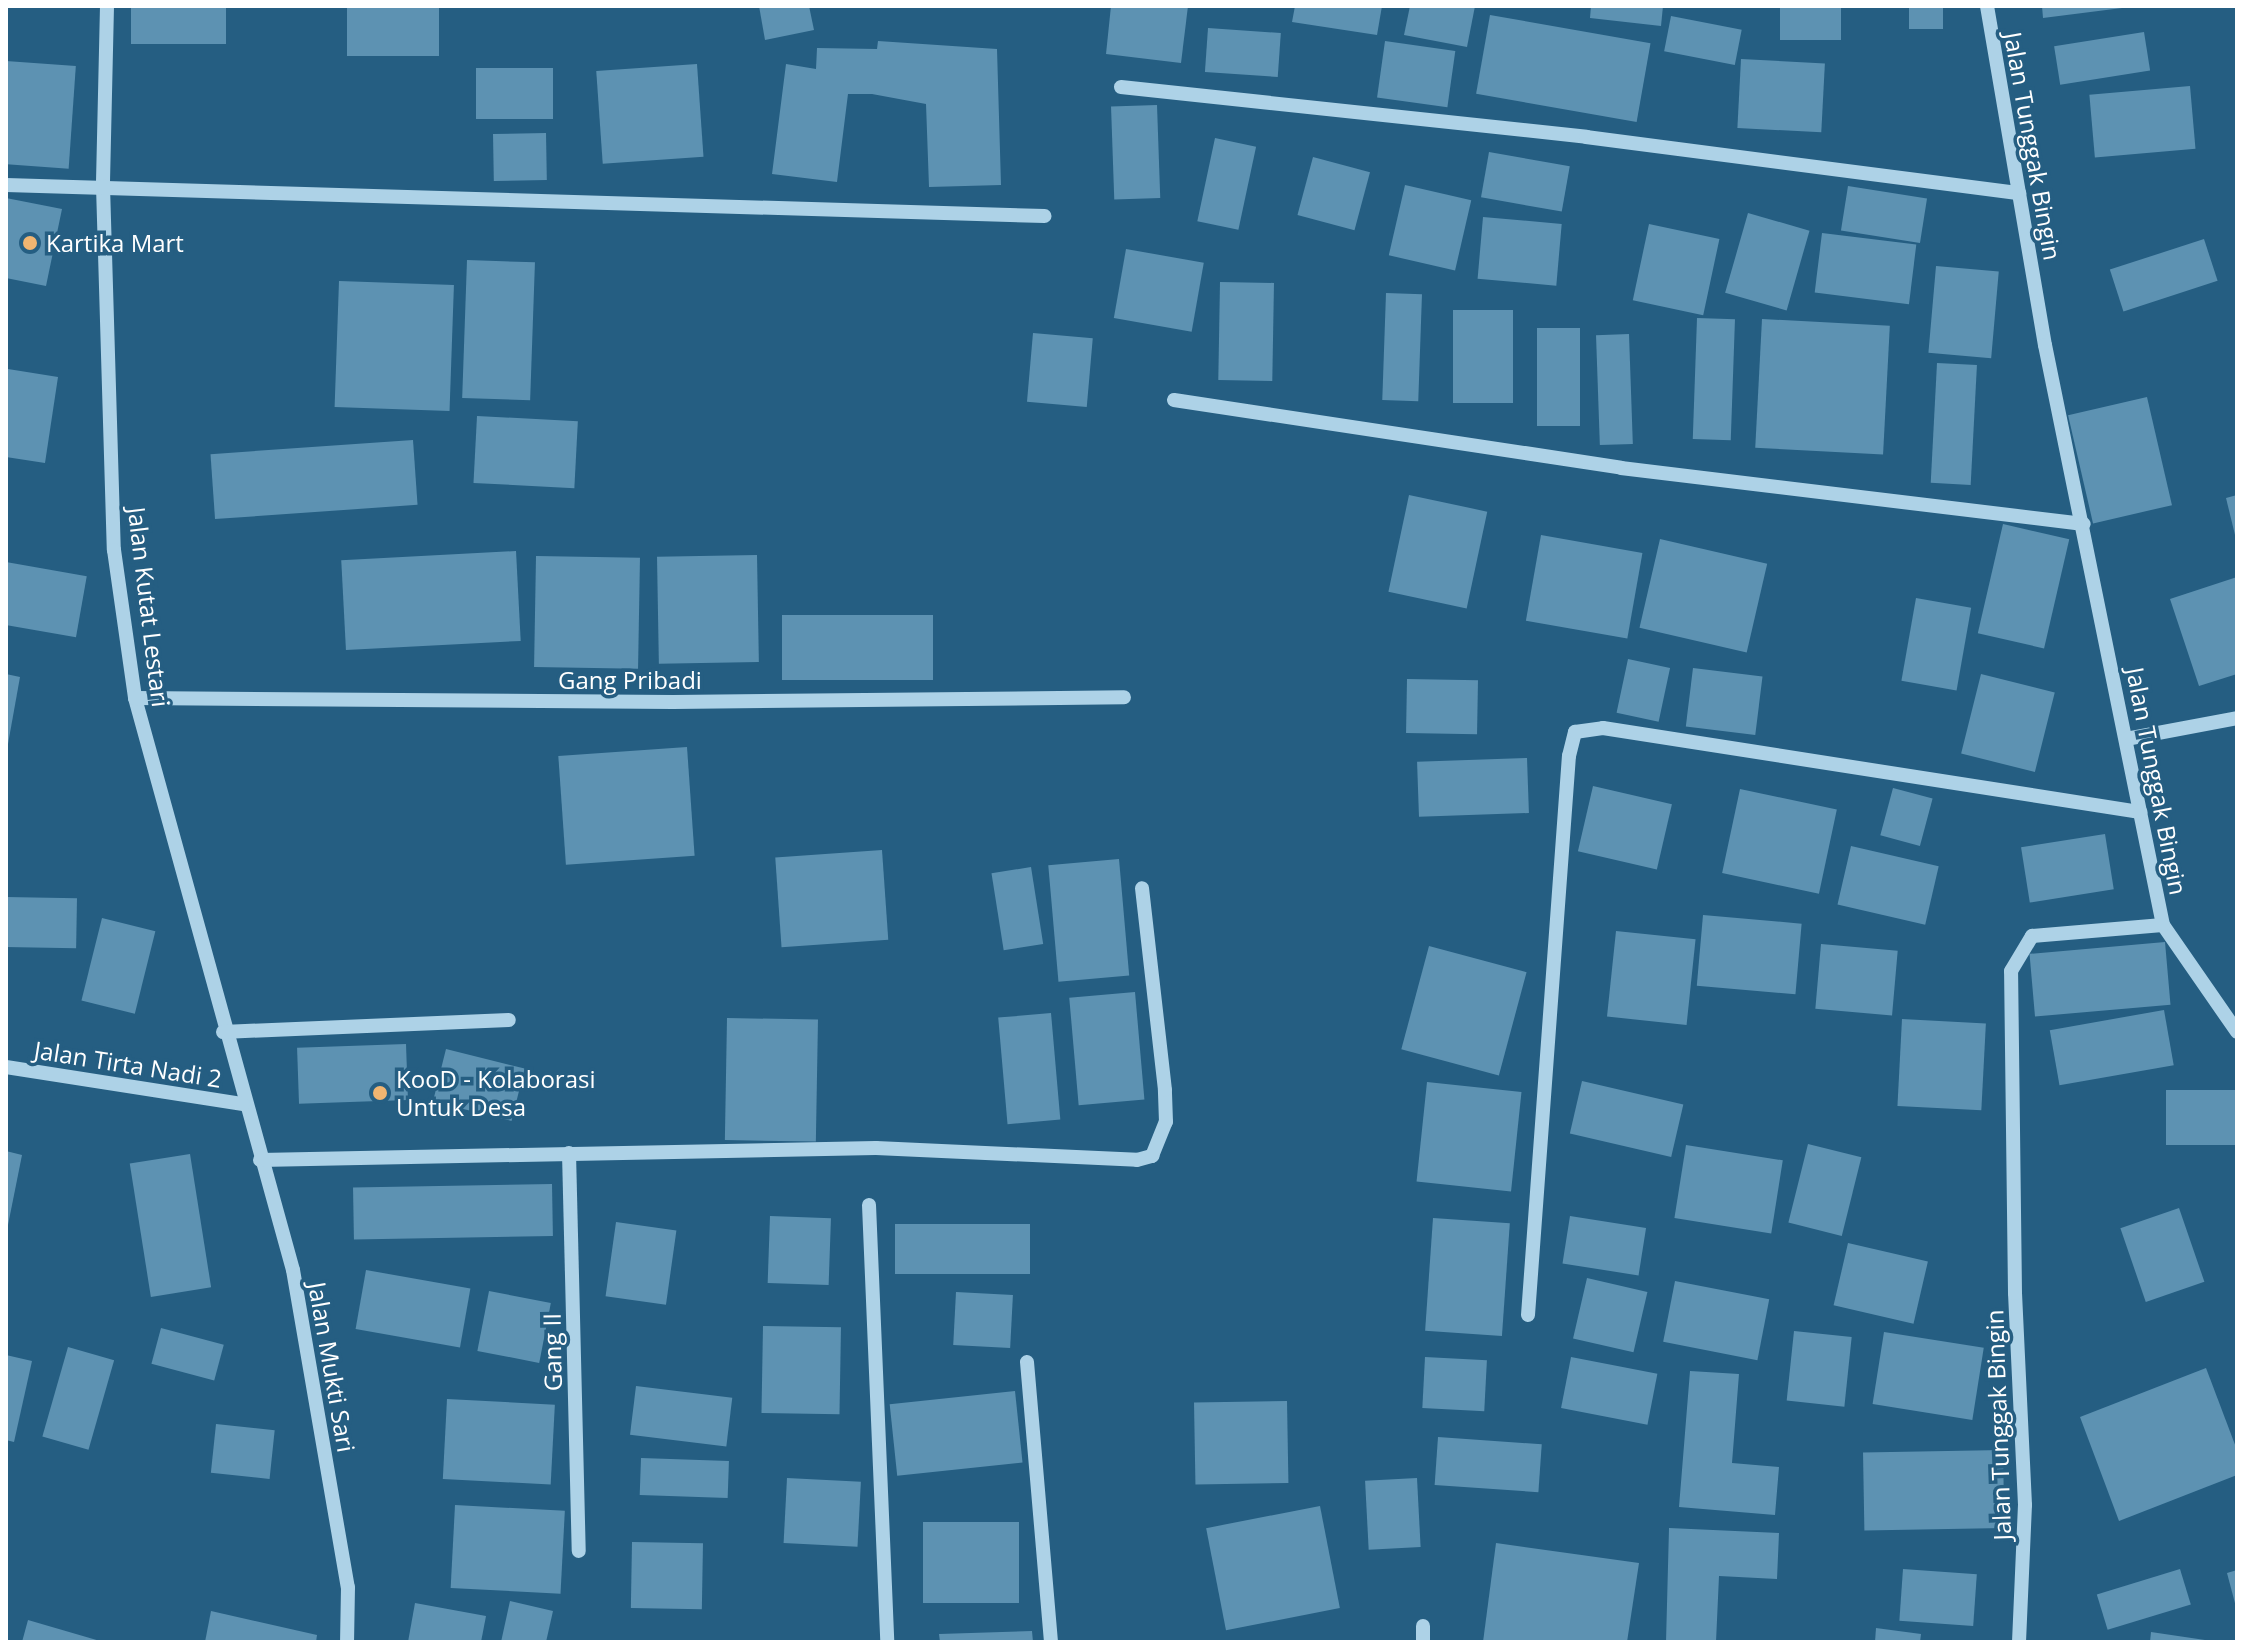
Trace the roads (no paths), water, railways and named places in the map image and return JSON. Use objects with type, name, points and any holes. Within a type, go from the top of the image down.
[{"type":"street","name":"Jalan Kutat Lestari","points":[[107,6],[103,186],[114,550],[135,698],[243,1104]]},
{"type":"street","name":"Jalan Tunggak Bingin","points":[[1987,6],[2019,193],[2163,925],[2032,936],[2011,971],[2025,1520],[2019,1642]]},
{"type":"street","points":[[1121,87],[1586,137],[2019,193]]},
{"type":"street","points":[[6,185],[1045,216]]},
{"type":"street","points":[[1174,400],[1621,468],[2084,524]]},
{"type":"street","name":"Gang Pribadi","points":[[135,698],[688,702],[1124,697]]},
{"type":"street","points":[[2126,739],[2237,718]]},
{"type":"street","points":[[1528,1315],[1569,756],[1575,732],[1603,728],[2140,812]]},
{"type":"street","points":[[260,1160],[876,1148],[1137,1160],[1152,1156],[1166,1122],[1165,1090],[1142,888]]},
{"type":"street","points":[[2163,925],[2237,1032]]},
{"type":"street","points":[[223,1032],[509,1020]]},
{"type":"street","name":"Jalan Tirta Nadi 2","points":[[6,1067],[243,1104]]},
{"type":"street","name":"Jalan Mukti Sari","points":[[243,1104],[293,1270],[348,1587],[347,1642]]},
{"type":"street","name":"Gang II","points":[[569,1153],[579,1551]]},
{"type":"street","points":[[869,1205],[887,1642]]},
{"type":"street","points":[[1027,1362],[1051,1642]]},
{"type":"street","points":[[1423,1626],[1423,1642]]},
{"type":"place","name":"Kartika Mart","points":[[30,243]]},
{"type":"place","name":"KooD - Kolaborasi Untuk Desa","points":[[380,1093]]}]
